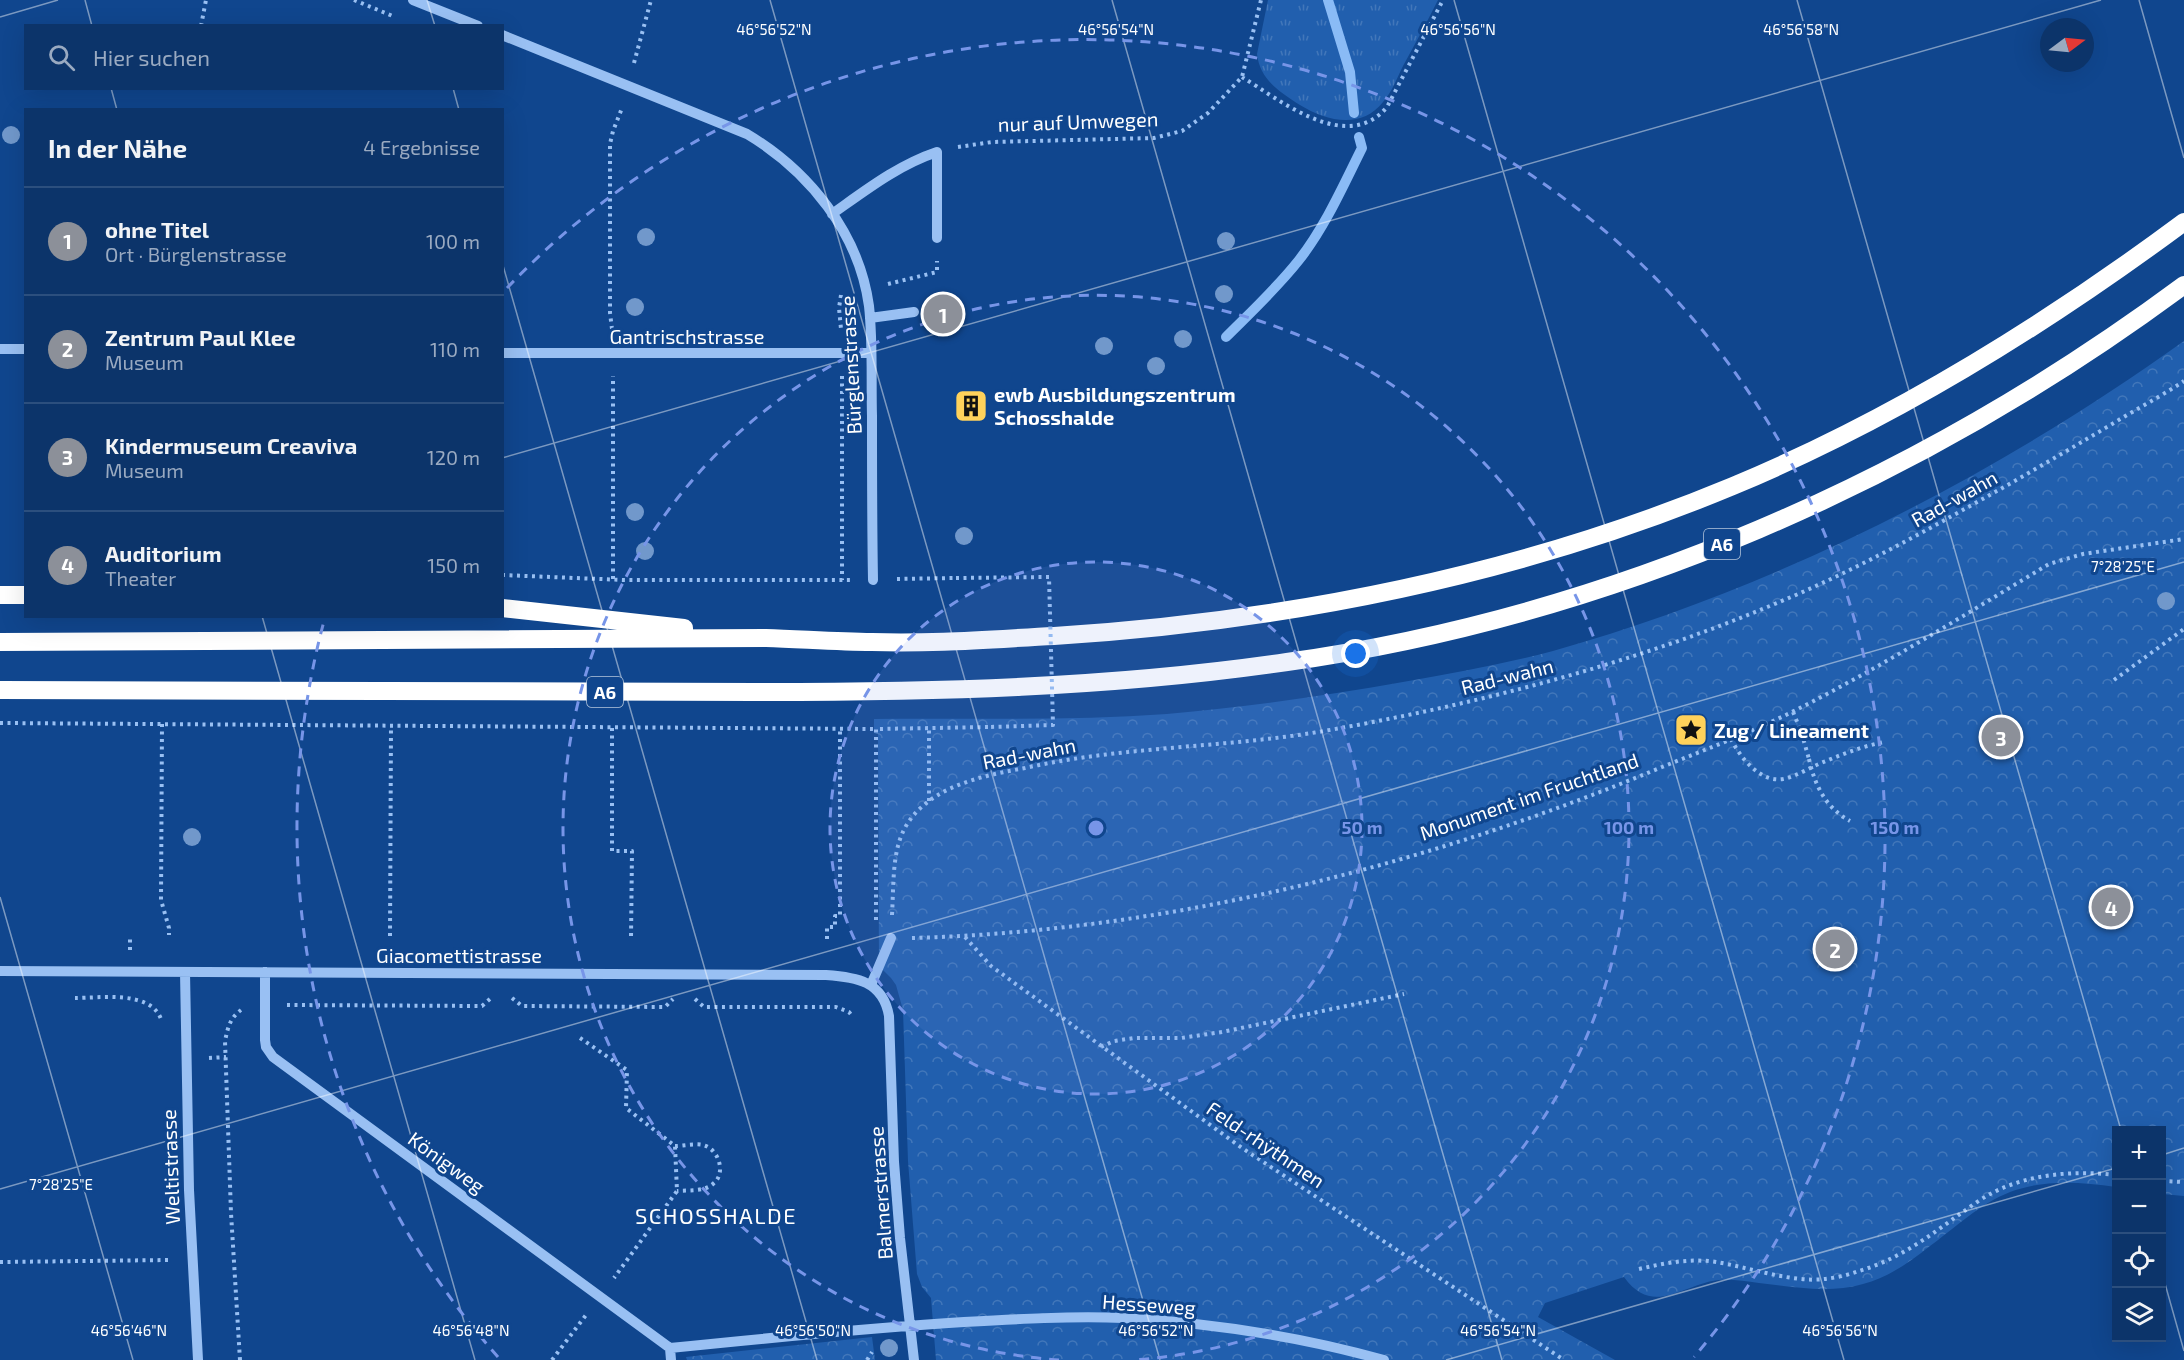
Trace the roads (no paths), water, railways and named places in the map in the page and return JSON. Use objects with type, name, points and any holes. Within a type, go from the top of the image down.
[{"type":"highway","name":"A6","points":[[0,642],[766,638],[875,643],[1122,632],[1281,612],[1359,599],[1516,562],[1600,536],[1725,489],[1810,452],[1872,420],[2014,339],[2184,222]]},
{"type":"highway","name":"A6","points":[[0,690],[766,692],[1000,688],[1126,681],[1209,673],[1371,648],[1528,612],[1683,560],[1768,526],[1890,468],[1970,424],[2102,342],[2184,285]]},
{"type":"highway","points":[[0,595],[24,595]]},
{"type":"highway","points":[[504,608],[766,638]]},
{"type":"street","points":[[413,0],[473,24]]},
{"type":"street","name":"Bürglenstrasse","points":[[504,36],[722,123],[757,140],[810,183],[832,214],[854,254],[866,290],[870,318],[873,580]]},
{"type":"street","points":[[832,214],[895,170],[918,158],[937,152],[937,238]]},
{"type":"street","points":[[870,318],[914,312]]},
{"type":"street","points":[[0,349],[24,349]]},
{"type":"street","name":"Gantrischstrasse","points":[[504,353],[871,354]]},
{"type":"street","points":[[871,985],[891,938]]},
{"type":"street","name":"Giacomettistrasse","points":[[0,971],[826,975],[859,978],[871,985]]},
{"type":"street","name":"Weltistrasse","points":[[185,972],[189,1202],[198,1360]]},
{"type":"street","name":"Königweg","points":[[265,972],[265,1040],[266,1047],[273,1057],[669,1347]]},
{"type":"street","name":"Balmerstrasse","points":[[871,985],[885,1000],[890,1023],[894,1162],[914,1360]]},
{"type":"street","name":"Hesseweg","points":[[669,1347],[909,1324],[1057,1317],[1167,1321],[1249,1330],[1303,1339],[1384,1360]]},
{"type":"street","points":[[669,1347],[671,1360]]},
{"type":"waterway","points":[[1328,0],[1350,72],[1354,113]]},
{"type":"waterway","points":[[1226,337],[1282,280],[1317,234],[1362,148],[1359,137]]},
{"type":"place","name":"ohne Titel","points":[[943,314]]},
{"type":"place","name":"ewb Ausbildungszentrum Schosshalde","points":[[971,406]]},
{"type":"place","name":"Zug / Lineament","points":[[1691,730]]},
{"type":"place","name":"Kindermuseum Creaviva","points":[[2001,737]]},
{"type":"place","name":"Auditorium","points":[[2111,907]]},
{"type":"place","name":"Zentrum Paul Klee","points":[[1835,949]]},
{"type":"district","name":"SCHOSSHALDE","points":[[716,1215]]}]
